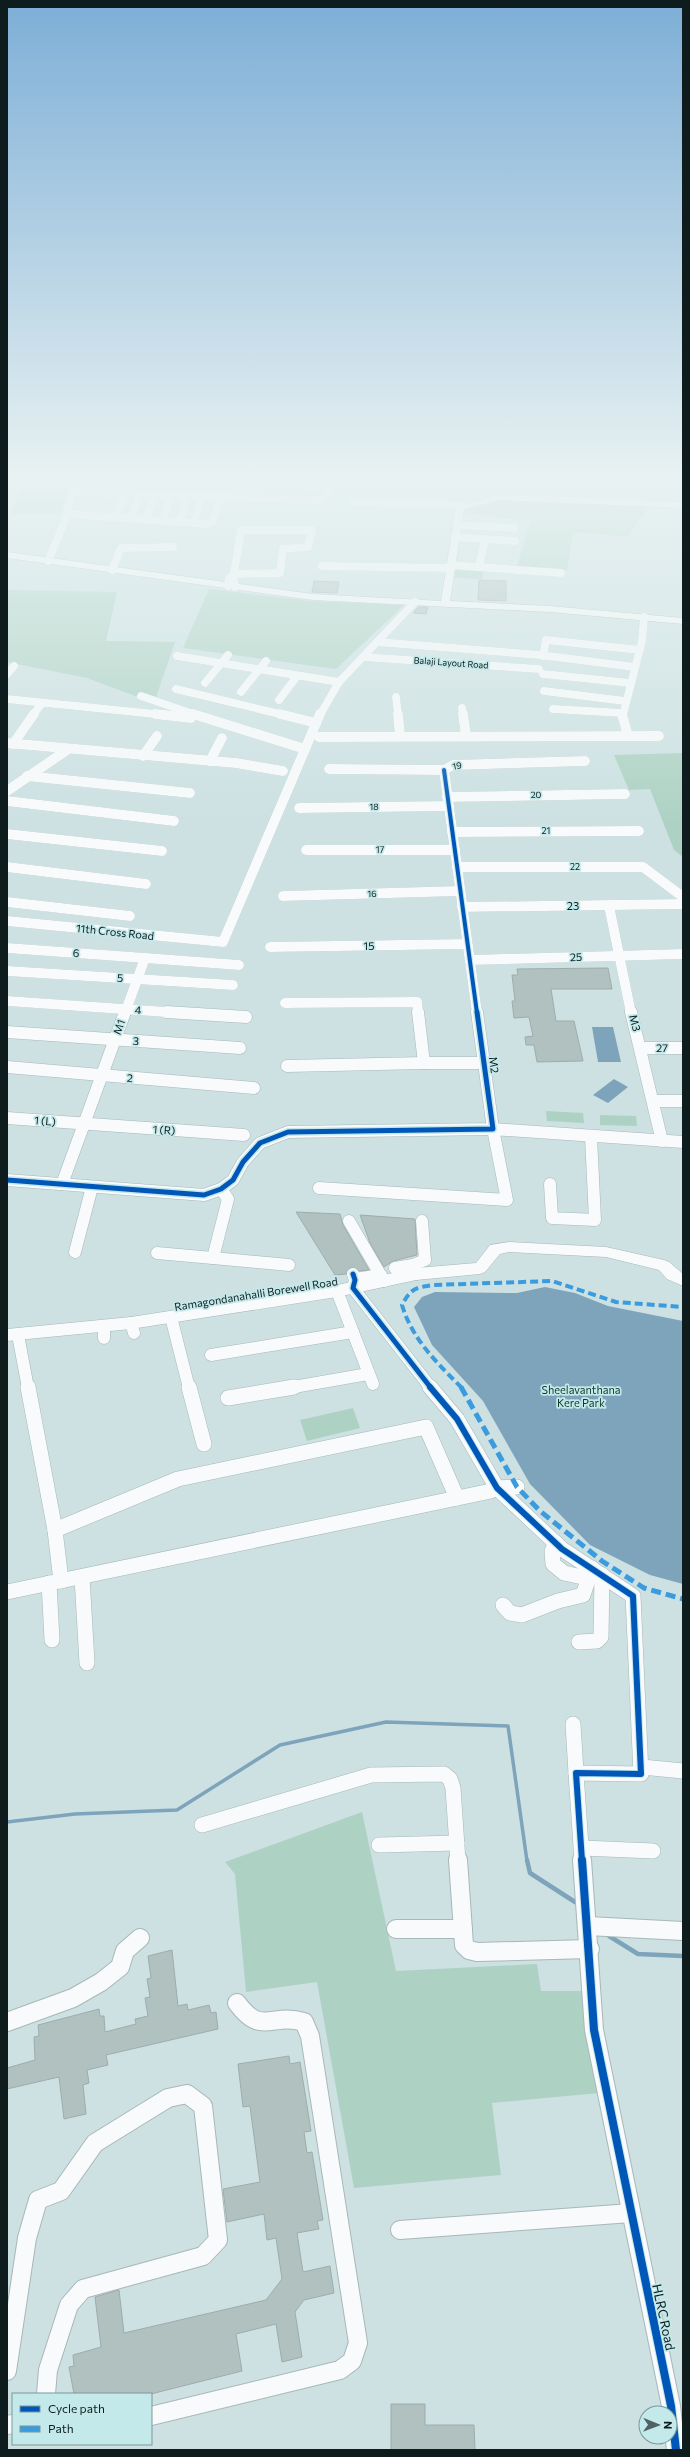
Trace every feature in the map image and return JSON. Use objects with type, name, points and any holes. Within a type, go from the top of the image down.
[{"type":"street","points":[[288,594],[313,597],[445,603],[683,621]]},
{"type":"street","points":[[445,603],[446,594]]},
{"type":"street","points":[[141,696],[305,749],[339,682],[415,602]]},
{"type":"street","points":[[628,736],[622,713],[640,650],[644,617]]},
{"type":"street","points":[[543,656],[546,640],[640,650]]},
{"type":"street","points":[[377,642],[543,656],[635,667]]},
{"type":"street","points":[[204,683],[228,655]]},
{"type":"street","points":[[177,656],[339,682]]},
{"type":"street","name":"Balaji Layout Road","points":[[363,657],[541,671],[630,684]]},
{"type":"street","points":[[242,692],[266,661]]},
{"type":"street","points":[[7,674],[14,666]]},
{"type":"street","points":[[279,700],[297,676]]},
{"type":"street","points":[[176,689],[306,719],[308,722],[318,721]]},
{"type":"street","points":[[544,691],[625,701]]},
{"type":"street","points":[[396,697],[400,736]]},
{"type":"street","points":[[7,699],[191,718]]},
{"type":"street","points":[[10,744],[42,703]]},
{"type":"street","points":[[462,708],[466,736]]},
{"type":"street","points":[[553,709],[622,713]]},
{"type":"street","points":[[143,756],[157,736]]},
{"type":"street","points":[[319,737],[659,736]]},
{"type":"street","points":[[210,761],[222,738]]},
{"type":"street","points":[[10,744],[210,761],[283,771]]},
{"type":"street","name":"11th Cross Road","points":[[7,922],[223,942],[298,771],[305,749]]},
{"type":"street","points":[[7,790],[67,750]]},
{"type":"street","name":"19","points":[[330,769],[444,770],[454,765],[585,761]]},
{"type":"street","name":"M2","points":[[319,1188],[507,1200],[493,1129],[483,1063],[444,770]]},
{"type":"street","points":[[27,776],[190,793]]},
{"type":"street","name":"20","points":[[448,801],[625,794]]},
{"type":"street","points":[[7,801],[174,821]]},
{"type":"street","name":"18","points":[[299,808],[448,801]]},
{"type":"street","name":"21","points":[[452,832],[639,831]]},
{"type":"street","points":[[7,834],[162,851]]},
{"type":"street","name":"17","points":[[306,850],[455,850]]},
{"type":"street","points":[[7,867],[146,884]]},
{"type":"street","name":"22","points":[[457,867],[643,868],[683,897]]},
{"type":"street","name":"16","points":[[283,896],[460,891]]},
{"type":"street","points":[[7,902],[130,916]]},
{"type":"street","name":"23","points":[[462,907],[683,904]]},
{"type":"street","name":"M3","points":[[609,906],[618,956],[662,1140]]},
{"type":"street","name":"15","points":[[270,947],[467,944]]},
{"type":"street","name":"6","points":[[7,948],[145,958]]},
{"type":"street","name":"25","points":[[470,960],[683,954]]},
{"type":"street","points":[[145,958],[239,965]]},
{"type":"street","name":"M1","points":[[62,1184],[145,958]]},
{"type":"street","name":"5","points":[[7,971],[233,985]]},
{"type":"street","name":"4","points":[[7,1001],[246,1017]]},
{"type":"street","points":[[285,1003],[417,1002],[424,1063]]},
{"type":"street","name":"3","points":[[7,1032],[240,1048]]},
{"type":"street","name":"27","points":[[641,1048],[683,1048]]},
{"type":"street","points":[[287,1066],[483,1063]]},
{"type":"street","name":"2","points":[[7,1067],[254,1088]]},
{"type":"street","points":[[653,1101],[683,1101]]},
{"type":"street","name":"1 (L)","points":[[7,1118],[84,1125]]},
{"type":"street","name":"1 (R)","points":[[84,1125],[244,1135]]},
{"type":"street","points":[[7,1180],[204,1196],[221,1189],[233,1180],[244,1162],[260,1143],[288,1132],[493,1129],[591,1137],[683,1142]]},
{"type":"street","points":[[550,1184],[552,1218],[595,1220],[591,1137]]},
{"type":"street","points":[[75,1252],[92,1187]]},
{"type":"street","points":[[213,1258],[228,1199],[221,1189]]},
{"type":"street","points":[[349,1221],[391,1273]]},
{"type":"street","points":[[414,1269],[425,1260],[422,1221]]},
{"type":"street","name":"Ramagondanahalli Borewell Road","points":[[13,1335],[104,1332],[132,1328],[171,1317],[337,1292],[354,1280],[414,1269],[480,1268],[495,1249],[530,1248],[606,1252],[664,1266],[672,1275],[683,1280]]},
{"type":"street","points":[[157,1253],[289,1265]]},
{"type":"street","points":[[354,1280],[398,1348],[457,1419],[494,1489],[594,1574],[633,1596],[635,1604],[642,1767],[641,1774],[576,1773]]},
{"type":"street","points":[[228,1398],[371,1379],[337,1292]]},
{"type":"street","points":[[171,1317],[204,1444]]},
{"type":"street","points":[[211,1355],[353,1332]]},
{"type":"street","points":[[13,1335],[55,1530],[55,1582],[52,1640]]},
{"type":"street","points":[[55,1530],[178,1479],[426,1427],[457,1498]]},
{"type":"street","points":[[7,1592],[494,1489],[518,1487]]},
{"type":"street","points":[[556,1543],[551,1553],[552,1562],[559,1571],[566,1576],[594,1574]]},
{"type":"street","points":[[503,1605],[510,1613],[522,1615],[558,1601],[583,1595],[594,1574]]},
{"type":"street","points":[[579,1642],[597,1641],[601,1637],[594,1574]]},
{"type":"street","points":[[82,1577],[87,1663]]},
{"type":"street","name":"HLRC Road","points":[[572,1724],[590,1949],[594,2030],[671,2406],[676,2450]]},
{"type":"street","points":[[642,1767],[683,1771]]},
{"type":"street","points":[[202,1825],[371,1775],[444,1774],[450,1779],[453,1788],[464,1945],[469,1950],[477,1952],[590,1949]]},
{"type":"street","points":[[379,1845],[457,1843]]},
{"type":"street","points":[[582,1848],[653,1851]]},
{"type":"street","points":[[588,1926],[683,1931]]},
{"type":"street","points":[[396,1929],[463,1929]]},
{"type":"street","points":[[7,2022],[73,1998],[101,1982],[120,1967],[125,1950],[140,1938]]},
{"type":"street","points":[[152,2416],[340,2370],[352,2361],[358,2343],[310,2036],[304,2022],[292,2017],[258,2024],[246,2018],[238,2003]]},
{"type":"street","points":[[7,2371],[27,2238],[38,2200],[61,2191],[95,2143],[168,2098],[187,2094],[203,2106],[218,2240],[203,2256],[83,2289],[69,2305],[48,2370],[46,2393]]},
{"type":"street","points":[[400,2230],[632,2213]]},
{"type":"green space","points":[[7,594],[117,594],[106,641],[175,642],[154,703],[87,678],[7,662]]},
{"type":"green space","points":[[207,594],[249,594],[312,601],[404,605],[336,669],[183,648]]},
{"type":"green space","points":[[683,753],[683,857],[674,850],[650,789],[629,790],[614,755]]},
{"type":"green space","points":[[546,1111],[583,1113],[584,1123],[547,1121]]},
{"type":"green space","points":[[600,1115],[636,1116],[637,1126],[600,1125]]},
{"type":"green space","points":[[353,1408],[360,1428],[307,1441],[300,1420]]},
{"type":"green space","points":[[362,1812],[396,1971],[537,1964],[541,1991],[585,1991],[599,2093],[492,2103],[501,2175],[354,2188],[317,1982],[246,1992],[235,1874],[225,1862]]},
{"type":"water","points":[[592,1027],[613,1027],[621,1062],[598,1062]]},
{"type":"water","points":[[614,1079],[628,1087],[608,1103],[593,1095]]},
{"type":"water","name":"Sheelavanthana Kere Park","points":[[545,1287],[575,1293],[608,1306],[683,1321],[683,1584],[650,1575],[590,1545],[530,1484],[483,1401],[432,1345],[414,1307],[422,1297],[435,1292],[517,1293]]},
{"type":"building","points":[[478,594],[506,594],[506,601],[478,600]]},
{"type":"building","points":[[418,607],[428,607],[426,614],[413,613]]},
{"type":"building","points":[[608,968],[612,989],[551,989],[556,1021],[574,1021],[583,1061],[537,1062],[534,1045],[526,1045],[525,1037],[533,1036],[529,1017],[514,1018],[512,1001],[515,1001],[512,975],[518,975],[517,969]]},
{"type":"building","points":[[296,1212],[340,1214],[343,1225],[369,1270],[359,1271],[351,1267],[346,1274],[335,1275]]},
{"type":"building","points":[[360,1215],[415,1219],[417,1255],[393,1261],[384,1267],[370,1243]]},
{"type":"building","points":[[172,1950],[178,2006],[187,2004],[188,2010],[209,2005],[211,2013],[216,2012],[218,2029],[106,2055],[108,2065],[87,2070],[89,2083],[83,2085],[86,2114],[64,2119],[59,2077],[7,2089],[7,2068],[35,2060],[34,2037],[39,2036],[38,2025],[99,2009],[100,2016],[104,2016],[105,2032],[136,2024],[135,2019],[148,2016],[145,1998],[150,1997],[147,1979],[151,1978],[148,1956]]},
{"type":"building","points":[[289,2056],[290,2064],[300,2062],[311,2131],[304,2132],[307,2153],[312,2152],[323,2220],[317,2221],[319,2229],[297,2233],[303,2272],[330,2266],[334,2293],[304,2300],[295,2312],[302,2357],[282,2362],[276,2324],[236,2334],[242,2371],[152,2394],[74,2393],[69,2367],[74,2366],[73,2355],[101,2347],[95,2297],[119,2290],[124,2333],[266,2300],[282,2279],[276,2238],[267,2240],[264,2214],[227,2222],[223,2189],[260,2182],[250,2106],[243,2107],[238,2064]]},
{"type":"building","points":[[391,2404],[425,2404],[425,2425],[474,2425],[475,2450],[391,2450]]},
{"type":"waterway","points":[[7,1822],[75,1814],[177,1810],[280,1745],[386,1722],[508,1726],[527,1861]]},
{"type":"waterway","points":[[527,1860],[530,1873],[575,1902]]},
{"type":"waterway","points":[[609,1936],[638,1954],[683,1956]]},
{"type":"marked path","points":[[683,1307],[616,1302],[552,1281],[484,1285],[433,1285],[415,1288],[408,1293],[402,1305],[407,1322],[428,1353],[463,1389],[517,1487],[540,1511],[602,1561],[644,1588],[683,1599]]},
{"type":"cycle path","points":[[7,1180],[204,1195],[221,1189],[233,1180],[243,1162],[260,1143],[288,1132],[493,1129],[444,770]]},
{"type":"cycle path","points":[[353,1274],[355,1280],[353,1288],[398,1348],[457,1419],[497,1488],[562,1549],[633,1596],[635,1604],[641,1774],[576,1773],[594,2030],[671,2406],[676,2450]]}]
